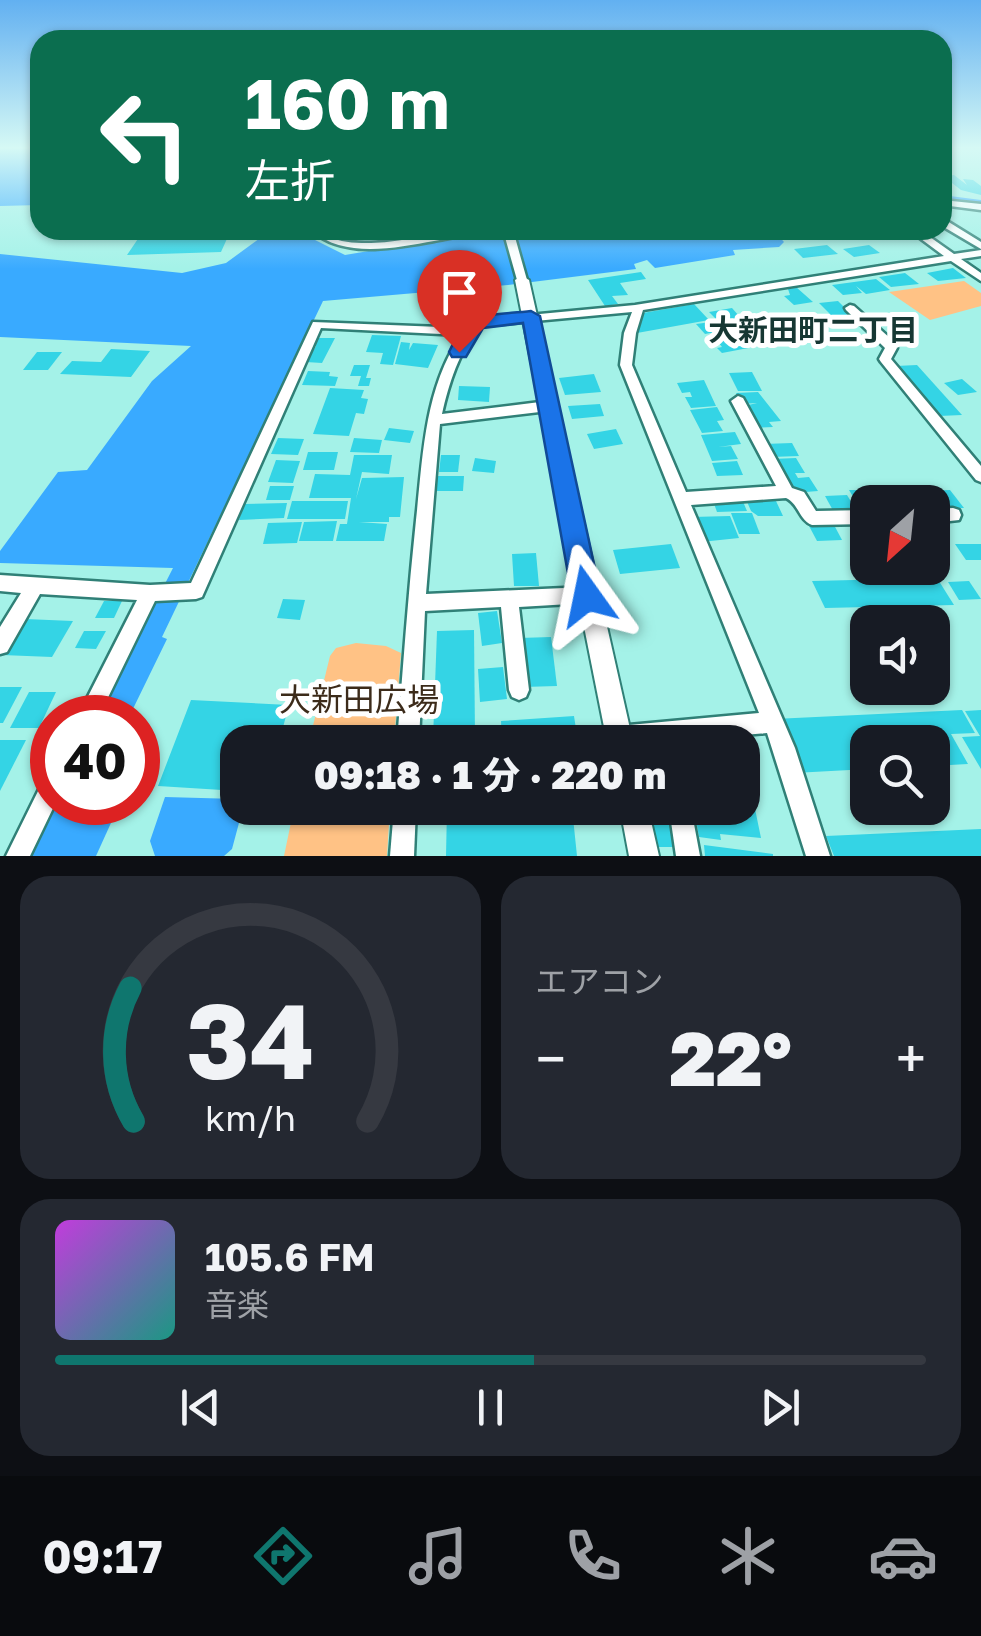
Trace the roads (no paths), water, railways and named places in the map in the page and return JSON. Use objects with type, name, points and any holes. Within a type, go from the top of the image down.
[{"type":"street","points":[[952,203],[981,207]]},
{"type":"street","points":[[952,229],[981,250]]},
{"type":"street","points":[[332,240],[353,248],[408,240]]},
{"type":"street","points":[[511,240],[531,316],[616,725]]},
{"type":"street","points":[[928,240],[981,278]]},
{"type":"street","points":[[409,725],[434,420],[438,400],[468,332],[478,323],[639,307],[981,250]]},
{"type":"street","points":[[639,307],[626,364],[773,722],[818,856]]},
{"type":"street","points":[[850,308],[887,342],[891,348],[886,360],[981,476]]},
{"type":"street","points":[[0,582],[196,591],[317,324],[468,332]]},
{"type":"street","points":[[738,401],[787,492]]},
{"type":"street","points":[[434,420],[548,406]]},
{"type":"street","points":[[682,499],[787,492],[799,497],[812,518],[850,517]]},
{"type":"street","points":[[0,645],[36,584]]},
{"type":"street","points":[[100,695],[156,592]]},
{"type":"street","points":[[416,603],[587,596]]},
{"type":"street","points":[[509,598],[520,690]]},
{"type":"street","points":[[752,725],[773,722]]},
{"type":"street","points":[[18,856],[34,825]]},
{"type":"street","points":[[402,856],[404,825]]},
{"type":"street","points":[[638,825],[644,856]]},
{"type":"street","points":[[683,825],[688,856]]},
{"type":"water","points":[[0,189],[30,189],[30,205],[0,206]]},
{"type":"water","points":[[257,240],[315,240],[345,255],[434,240],[784,242],[779,247],[733,250],[735,255],[655,268],[647,260],[634,264],[636,269],[323,301],[162,637],[167,639],[140,695],[108,695],[173,568],[0,563],[0,551],[58,472],[87,470],[152,381],[191,346],[0,337],[0,254],[182,273],[226,263]]},
{"type":"water","points":[[165,797],[220,799],[220,825],[238,825],[232,849],[224,856],[155,856],[150,841],[155,825],[160,825]]},
{"type":"water","points":[[42,825],[110,825],[96,856],[26,856]]},
{"type":"waterway","points":[[952,201],[981,205]]},
{"type":"district","name":"大新田町二丁目","points":[[813,331]]},
{"type":"park label","name":"大新田広場","points":[[359,700]]}]
